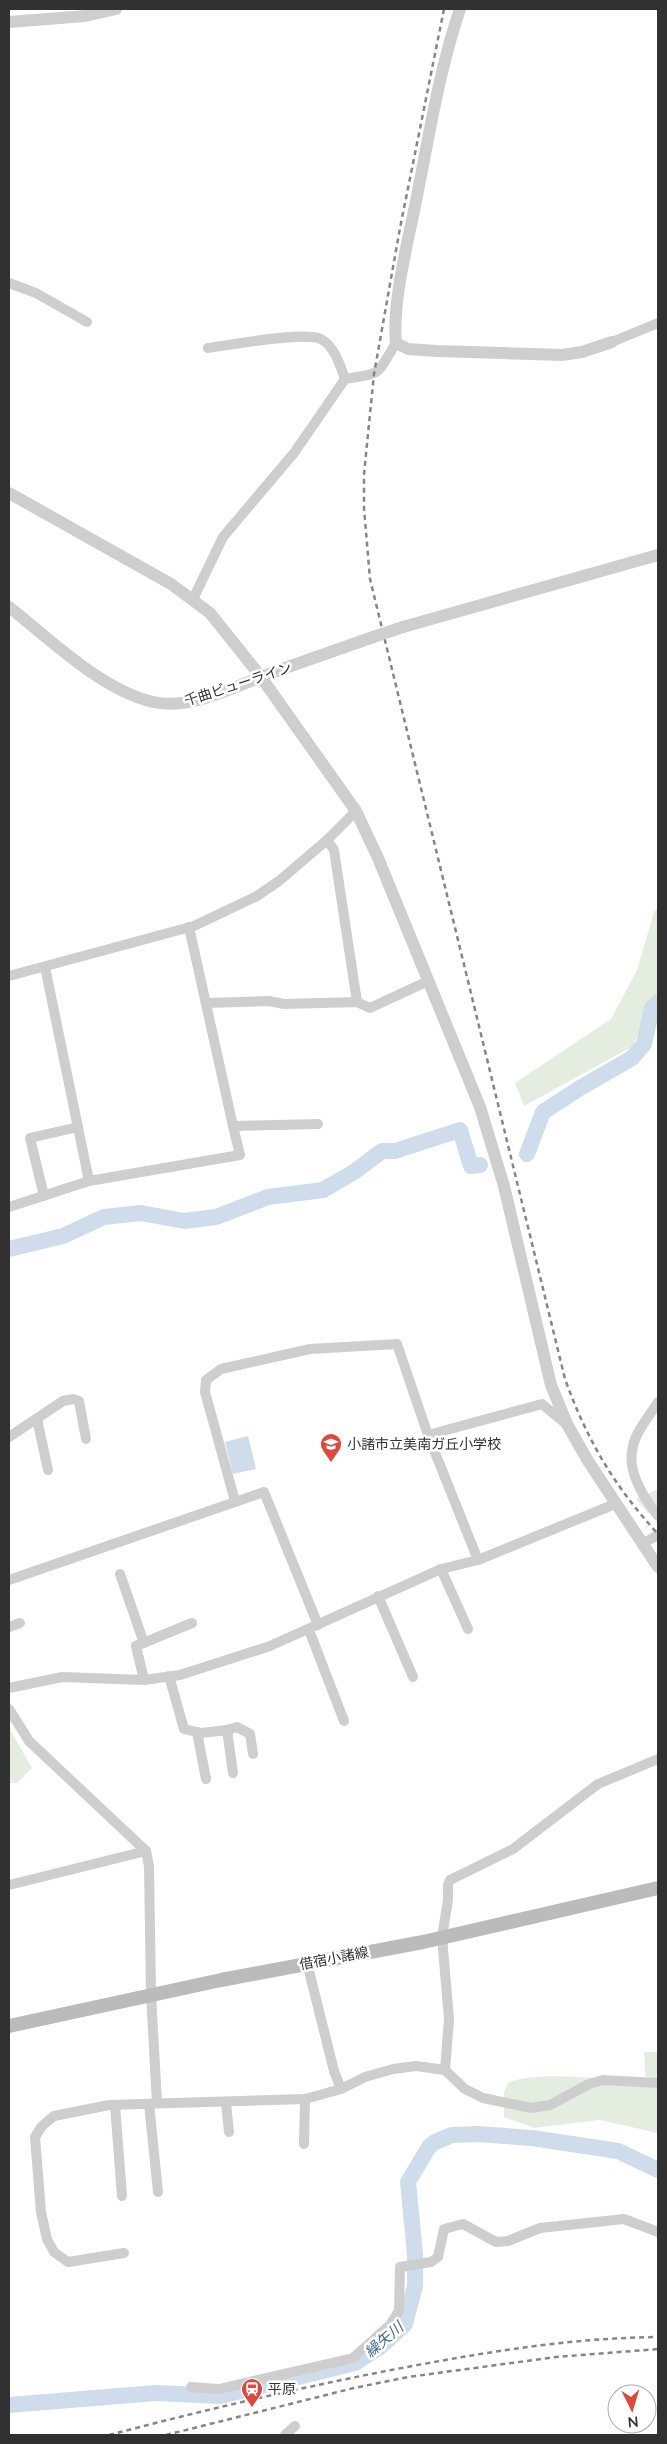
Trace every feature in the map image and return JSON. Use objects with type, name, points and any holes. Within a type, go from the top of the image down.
[{"type":"main road","name":"借宿小諸線","points":[[9,2026],[75,2013],[151,1994],[442,1937],[658,1888]]},
{"type":"street","points":[[9,22],[85,16],[116,9]]},
{"type":"street","points":[[193,599],[224,537],[294,453],[345,378],[374,374],[382,369],[396,343],[395,330],[404,262],[443,65],[460,9]]},
{"type":"street","points":[[9,283],[36,293],[87,322]]},
{"type":"street","points":[[396,343],[408,348],[418,349],[562,355],[582,352],[658,323]]},
{"type":"street","points":[[208,348],[300,336],[321,339],[338,358],[345,378]]},
{"type":"street","points":[[9,493],[171,584],[193,599],[222,626],[261,677],[356,811],[378,858],[480,1107],[504,1186],[551,1385],[567,1424],[616,1504],[658,1567]]},
{"type":"street","name":"千曲ビューライン","points":[[9,607],[86,668],[126,693],[154,702],[180,704],[210,696],[403,627],[658,556]]},
{"type":"street","points":[[9,976],[189,927],[257,896],[328,840],[356,811]]},
{"type":"street","points":[[328,840],[334,850],[357,1002]]},
{"type":"street","points":[[9,1207],[89,1181],[240,1155],[189,927]]},
{"type":"street","points":[[45,967],[89,1181]]},
{"type":"street","points":[[206,1004],[269,1001],[284,1004],[357,1002],[370,1008],[428,981]]},
{"type":"street","points":[[233,1126],[318,1124]]},
{"type":"street","points":[[44,1196],[30,1138],[78,1126]]},
{"type":"street","points":[[235,1501],[205,1392],[206,1380],[221,1369],[310,1349],[397,1344],[428,1435],[478,1560]]},
{"type":"street","points":[[9,1437],[63,1401],[72,1399],[79,1401],[86,1439]]},
{"type":"street","points":[[658,1402],[633,1444],[630,1467],[650,1506],[658,1516]]},
{"type":"street","points":[[428,1435],[542,1404],[567,1424]]},
{"type":"street","points":[[37,1418],[48,1470]]},
{"type":"street","points":[[9,1580],[264,1492],[314,1628],[344,1721]]},
{"type":"street","points":[[9,1688],[62,1677],[144,1680],[169,1676],[270,1646],[314,1628],[378,1596],[441,1568],[478,1560],[616,1504]]},
{"type":"street","points":[[642,1544],[658,1535]]},
{"type":"street","points":[[441,1568],[468,1628]]},
{"type":"street","points":[[120,1574],[144,1643]]},
{"type":"street","points":[[378,1596],[413,1677]]},
{"type":"street","points":[[9,1627],[20,1623]]},
{"type":"street","points":[[144,1680],[136,1646],[192,1623]]},
{"type":"street","points":[[169,1676],[184,1729],[197,1732],[237,1728],[250,1734],[254,1754]]},
{"type":"street","points":[[9,1709],[29,1741],[146,1851],[149,1866],[153,2103],[158,2192]]},
{"type":"street","points":[[227,1730],[233,1773]]},
{"type":"street","points":[[197,1732],[206,1779]]},
{"type":"street","points":[[445,2070],[450,2020],[442,1937],[450,1880],[513,1849],[598,1784],[658,1759]]},
{"type":"street","points":[[9,1885],[146,1851]]},
{"type":"street","points":[[306,1963],[334,2071],[341,2089]]},
{"type":"street","points":[[124,2253],[68,2262],[54,2252],[47,2239],[41,2212],[34,2137],[42,2126],[54,2116],[114,2105],[226,2103],[305,2099],[341,2089],[365,2077],[393,2069],[416,2066],[445,2070],[465,2089],[483,2098],[531,2108],[550,2105],[590,2084],[603,2080],[658,2083]]},
{"type":"street","points":[[304,2144],[305,2099]]},
{"type":"street","points":[[226,2103],[228,2132]]},
{"type":"street","points":[[114,2105],[122,2196]]},
{"type":"street","points":[[191,2387],[219,2389],[353,2358],[390,2325],[399,2311],[400,2267],[431,2262],[438,2257],[444,2229],[452,2225],[463,2224],[496,2242],[508,2241],[540,2228],[624,2219],[658,2232]]},
{"type":"street","points":[[285,2435],[295,2426]]},
{"type":"shaded area","points":[[658,908],[658,1006],[640,1031],[632,1047],[524,1106],[515,1083],[611,1019],[637,970],[654,912]]},
{"type":"shaded area","points":[[658,1489],[658,1509],[648,1513],[636,1499]]},
{"type":"shaded area","points":[[9,1728],[32,1768],[17,1783],[9,1783]]},
{"type":"shaded area","points":[[644,2052],[658,2052],[658,2133],[600,2120],[534,2128],[504,2117],[504,2092],[509,2082],[524,2078],[558,2076],[646,2083]]},
{"type":"water","points":[[248,1436],[256,1469],[233,1474],[225,1442]]},
{"type":"waterway","points":[[527,1154],[543,1112],[632,1058],[644,1044],[652,1008],[658,1002]]},
{"type":"waterway","points":[[9,1249],[63,1236],[104,1217],[141,1213],[184,1221],[216,1217],[268,1197],[323,1190],[354,1172],[382,1151],[395,1151],[460,1130],[471,1166],[480,1165]]},
{"type":"waterway","name":"繰矢川","points":[[9,2405],[156,2393],[220,2396],[355,2363],[380,2347],[405,2324],[415,2286],[415,2254],[408,2182],[429,2147],[435,2142],[452,2135],[478,2134],[532,2138],[618,2151],[658,2170]]},
{"type":"railway","points":[[444,9],[400,228],[374,374],[364,474],[364,508],[370,579],[565,1379],[592,1442],[603,1461],[628,1498],[658,1534]]},
{"type":"railway","points":[[109,2435],[295,2390],[439,2361],[563,2343],[658,2337]]},
{"type":"railway","points":[[166,2435],[354,2388],[408,2377],[556,2357],[658,2349]]},
{"type":"place","name":"小諸市立美南ガ丘小学校","points":[[331,1463]]},
{"type":"place","name":"平原","points":[[252,2408]]}]
